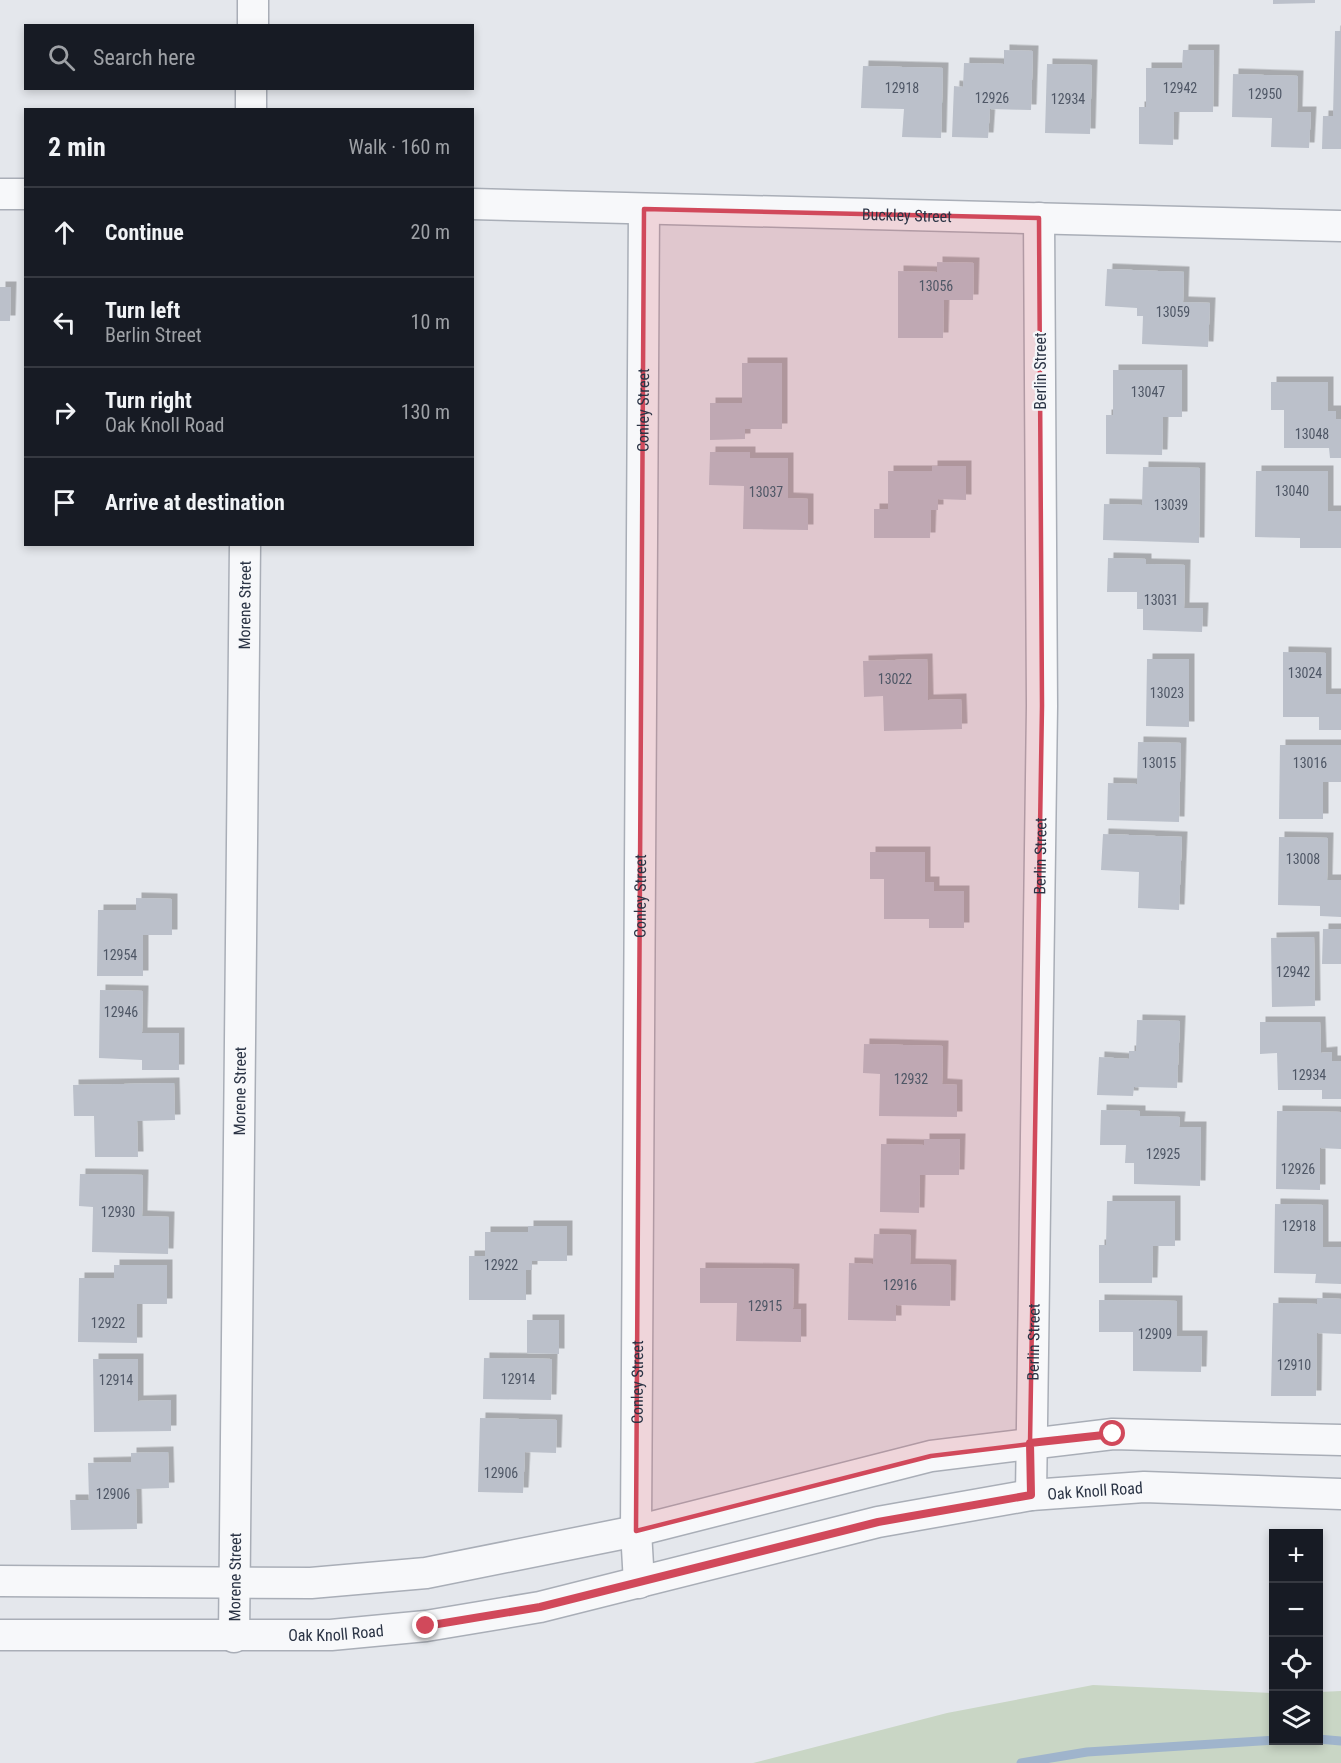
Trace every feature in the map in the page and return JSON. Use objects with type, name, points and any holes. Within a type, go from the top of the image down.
[{"type":"street","points":[[253,0],[253,24]]},
{"type":"street","points":[[251,90],[251,108]]},
{"type":"street","points":[[0,194],[24,194]]},
{"type":"street","name":"Buckley Street","points":[[474,204],[1341,226]]},
{"type":"street","name":"Conley Street","points":[[639,1583],[636,1531],[644,208]]},
{"type":"street","name":"Berlin Street","points":[[1031,1495],[1042,706],[1039,218]]},
{"type":"street","name":"Morene Street","points":[[234,1637],[245,546]]},
{"type":"street","points":[[0,1581],[311,1583],[426,1573],[636,1531],[931,1456],[1113,1434],[1341,1440]]},
{"type":"street","name":"Oak Knoll Road","points":[[0,1635],[234,1637],[331,1635],[426,1626],[540,1607],[878,1522],[1031,1495],[1144,1487],[1341,1494]]},
{"type":"highlighted area","points":[[644,209],[1039,218],[1042,706],[1030,1444],[931,1456],[636,1531]]},
{"type":"green space","points":[[1093,1685],[1269,1693],[1269,1745],[1323,1745],[1323,1692],[1341,1691],[1341,1763],[753,1763],[947,1713]]},
{"type":"building","points":[[1273,0],[1315,0],[1315,3],[1273,4]]},
{"type":"building","points":[[1335,31],[1341,31],[1341,149],[1322,149],[1323,116],[1333,116]]},
{"type":"building","points":[[1004,50],[1033,51],[1031,110],[990,109],[988,138],[952,137],[954,86],[963,87],[964,63],[1004,64]]},
{"type":"building","points":[[1183,50],[1214,50],[1213,112],[1174,112],[1173,145],[1139,144],[1139,107],[1146,107],[1146,68],[1182,68]]},
{"type":"building","points":[[1047,64],[1092,65],[1090,134],[1045,133]]},
{"type":"building","points":[[863,66],[943,68],[941,138],[902,137],[904,109],[861,108]]},
{"type":"building","points":[[1233,74],[1298,76],[1297,112],[1311,112],[1309,148],[1271,147],[1272,118],[1232,117]]},
{"type":"building","points":[[937,262],[974,263],[973,300],[944,300],[943,338],[898,338],[898,271],[937,272]]},
{"type":"building","points":[[1107,269],[1184,272],[1183,302],[1210,303],[1208,347],[1142,344],[1143,316],[1137,316],[1137,308],[1105,306]]},
{"type":"building","points":[[0,287],[11,287],[10,321],[0,321]]},
{"type":"building","points":[[742,363],[782,363],[782,429],[745,429],[745,439],[710,440],[710,403],[742,403]]},
{"type":"building","points":[[1113,370],[1182,370],[1182,417],[1163,417],[1162,455],[1106,454],[1106,415],[1113,415]]},
{"type":"building","points":[[1271,382],[1328,382],[1328,411],[1336,411],[1336,419],[1341,419],[1341,458],[1330,458],[1329,448],[1284,448],[1284,410],[1271,410]]},
{"type":"building","points":[[710,452],[750,452],[750,458],[788,458],[788,498],[808,499],[808,530],[743,529],[744,486],[709,485]]},
{"type":"building","points":[[932,466],[966,466],[966,500],[938,499],[938,510],[931,510],[930,538],[874,538],[874,509],[888,509],[888,471],[932,471]]},
{"type":"building","points":[[1143,467],[1200,468],[1199,543],[1103,540],[1104,504],[1142,505]]},
{"type":"building","points":[[1256,471],[1328,471],[1328,511],[1341,511],[1341,548],[1300,548],[1300,538],[1255,537]]},
{"type":"building","points":[[1108,558],[1146,559],[1146,564],[1185,565],[1184,608],[1203,608],[1202,632],[1143,630],[1143,609],[1137,609],[1137,592],[1107,592]]},
{"type":"building","points":[[1283,652],[1326,653],[1326,694],[1341,694],[1341,730],[1319,730],[1319,717],[1283,717]]},
{"type":"building","points":[[927,659],[928,700],[961,699],[962,729],[884,731],[883,696],[864,697],[863,661]]},
{"type":"building","points":[[1147,659],[1189,659],[1189,727],[1146,726]]},
{"type":"building","points":[[1138,742],[1181,743],[1179,822],[1107,820],[1108,783],[1137,784]]},
{"type":"building","points":[[1280,745],[1341,745],[1341,782],[1323,782],[1323,819],[1279,819]]},
{"type":"building","points":[[1103,834],[1182,837],[1179,910],[1138,908],[1139,872],[1101,870]]},
{"type":"building","points":[[1279,837],[1328,838],[1327,880],[1341,880],[1341,917],[1320,916],[1320,906],[1278,905]]},
{"type":"building","points":[[870,852],[925,852],[925,882],[934,882],[934,891],[964,891],[964,928],[929,928],[929,919],[884,919],[884,879],[870,879]]},
{"type":"building","points":[[136,898],[172,899],[172,935],[143,935],[143,976],[97,976],[98,910],[136,910]]},
{"type":"building","points":[[1323,929],[1341,929],[1341,964],[1322,964]]},
{"type":"building","points":[[1314,937],[1315,1006],[1272,1007],[1271,938]]},
{"type":"building","points":[[100,990],[143,991],[142,1033],[179,1033],[179,1070],[142,1070],[142,1060],[99,1058]]},
{"type":"building","points":[[1137,1020],[1180,1021],[1177,1088],[1134,1087],[1133,1096],[1097,1095],[1099,1057],[1129,1059],[1129,1051],[1136,1051]]},
{"type":"building","points":[[1260,1022],[1320,1022],[1321,1053],[1332,1052],[1332,1061],[1341,1061],[1341,1099],[1322,1099],[1322,1090],[1278,1090],[1277,1053],[1260,1054]]},
{"type":"building","points":[[864,1044],[943,1046],[942,1084],[957,1085],[957,1117],[879,1116],[880,1074],[863,1073]]},
{"type":"building","points":[[174,1083],[175,1120],[137,1121],[138,1157],[95,1157],[94,1116],[74,1116],[73,1085]]},
{"type":"building","points":[[1101,1110],[1140,1111],[1140,1116],[1180,1117],[1179,1127],[1201,1127],[1200,1186],[1134,1184],[1134,1163],[1125,1163],[1126,1145],[1100,1145]]},
{"type":"building","points":[[1277,1111],[1341,1112],[1341,1149],[1320,1148],[1320,1190],[1276,1189]]},
{"type":"building","points":[[924,1139],[960,1139],[959,1175],[920,1175],[919,1213],[880,1212],[881,1144],[924,1145]]},
{"type":"building","points":[[80,1174],[143,1175],[142,1216],[169,1217],[168,1254],[92,1252],[93,1207],[79,1206]]},
{"type":"building","points":[[1107,1201],[1175,1201],[1175,1246],[1153,1246],[1152,1283],[1099,1283],[1099,1245],[1106,1245]]},
{"type":"building","points":[[1275,1204],[1323,1205],[1323,1247],[1341,1247],[1341,1284],[1315,1283],[1316,1274],[1274,1273]]},
{"type":"building","points":[[528,1226],[567,1226],[567,1261],[532,1261],[532,1270],[526,1270],[526,1300],[469,1300],[469,1256],[485,1256],[485,1232],[528,1232]]},
{"type":"building","points":[[874,1234],[911,1235],[910,1264],[951,1265],[950,1306],[896,1305],[896,1321],[848,1320],[849,1263],[873,1264]]},
{"type":"building","points":[[114,1265],[167,1265],[167,1304],[137,1304],[137,1343],[78,1342],[79,1278],[114,1278]]},
{"type":"building","points":[[700,1268],[794,1269],[793,1309],[801,1309],[801,1342],[736,1341],[737,1303],[700,1303]]},
{"type":"building","points":[[1317,1298],[1341,1299],[1341,1334],[1317,1333],[1316,1396],[1271,1396],[1273,1303],[1317,1304]]},
{"type":"building","points":[[1099,1300],[1177,1301],[1177,1336],[1202,1336],[1201,1372],[1133,1371],[1133,1332],[1099,1332]]},
{"type":"building","points":[[527,1320],[559,1320],[559,1354],[527,1353]]},
{"type":"building","points":[[484,1358],[552,1359],[551,1400],[483,1399]]},
{"type":"building","points":[[93,1359],[138,1359],[138,1401],[171,1400],[171,1431],[94,1432]]},
{"type":"building","points":[[480,1418],[557,1420],[556,1453],[525,1452],[523,1493],[478,1492]]},
{"type":"building","points":[[168,1452],[169,1488],[136,1489],[137,1529],[71,1530],[70,1500],[89,1500],[88,1463],[131,1462],[131,1453]]},
{"type":"waterway","points":[[1323,1739],[1341,1741]]},
{"type":"waterway","points":[[1021,1763],[1087,1752],[1269,1740]]},
{"type":"route","points":[[426,1626],[540,1607],[878,1522],[1031,1495],[1030,1443],[1113,1434]]}]
